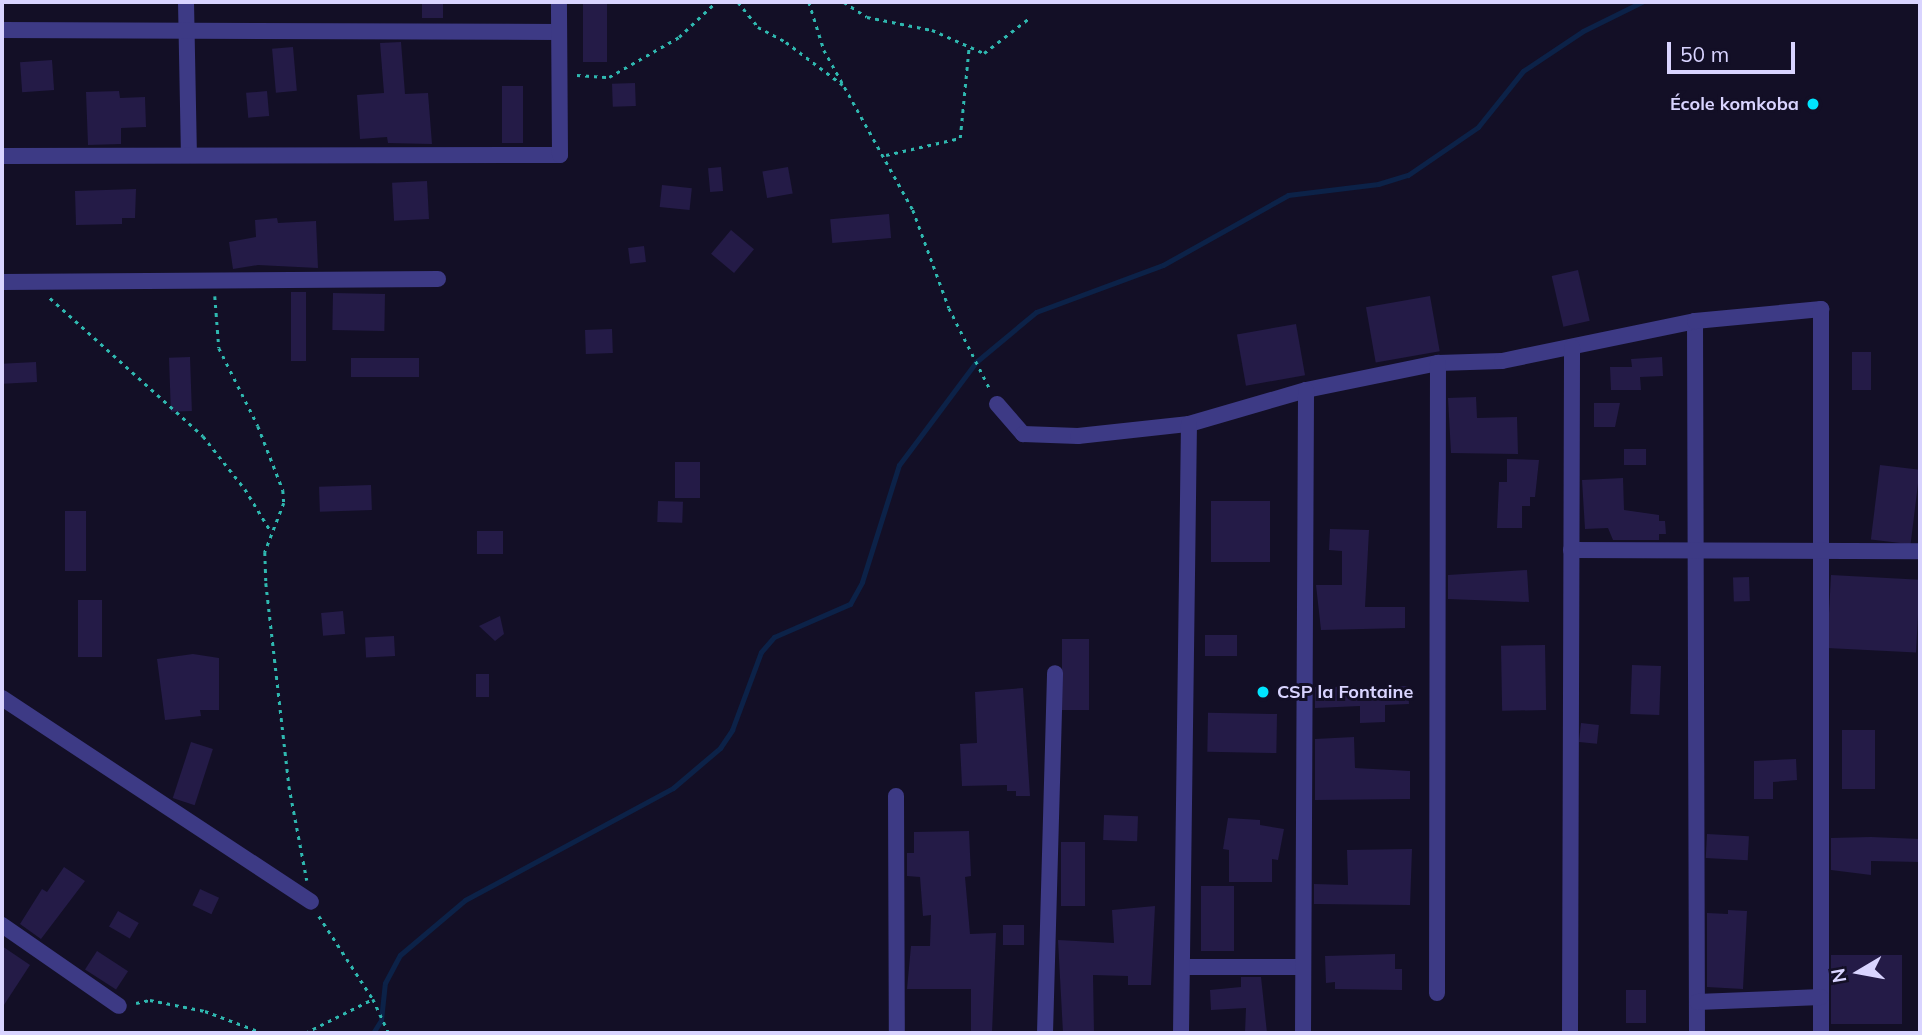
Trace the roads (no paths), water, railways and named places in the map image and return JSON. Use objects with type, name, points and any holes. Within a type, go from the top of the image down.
[{"type":"street","points":[[186,2],[189,155]]},
{"type":"street","points":[[2,156],[560,155],[559,2]]},
{"type":"street","points":[[2,30],[559,32]]},
{"type":"street","points":[[2,282],[438,279]]},
{"type":"street","points":[[997,404],[1023,434],[1078,436],[1189,424],[1306,390],[1438,363],[1502,361],[1695,321],[1821,309],[1821,1033]]},
{"type":"street","points":[[1695,321],[1697,1033]]},
{"type":"street","points":[[1570,1033],[1572,347]]},
{"type":"street","points":[[1437,993],[1438,363]]},
{"type":"street","points":[[1303,1033],[1300,967],[1306,390]]},
{"type":"street","points":[[1181,1033],[1185,967],[1189,424]]},
{"type":"street","points":[[1571,550],[1920,551]]},
{"type":"street","points":[[1045,1033],[1055,673]]},
{"type":"street","points":[[2,698],[311,902]]},
{"type":"street","points":[[896,796],[897,1033]]},
{"type":"street","points":[[2,925],[119,1006]]},
{"type":"street","points":[[1185,967],[1300,967]]},
{"type":"street","points":[[1697,1002],[1821,997]]},
{"type":"waterway","points":[[373,1033],[381,1020],[385,983],[400,955],[465,900],[673,788],[720,748],[732,730],[761,652],[774,637],[850,604],[862,582],[899,465],[976,362],[1036,312],[1163,265],[1288,195],[1378,184],[1408,175],[1478,127],[1523,71],[1583,31],[1642,2]]},
{"type":"place","name":"École komkoba","points":[[1813,104]]},
{"type":"place","name":"CSP la Fontaine","points":[[1263,692]]}]
